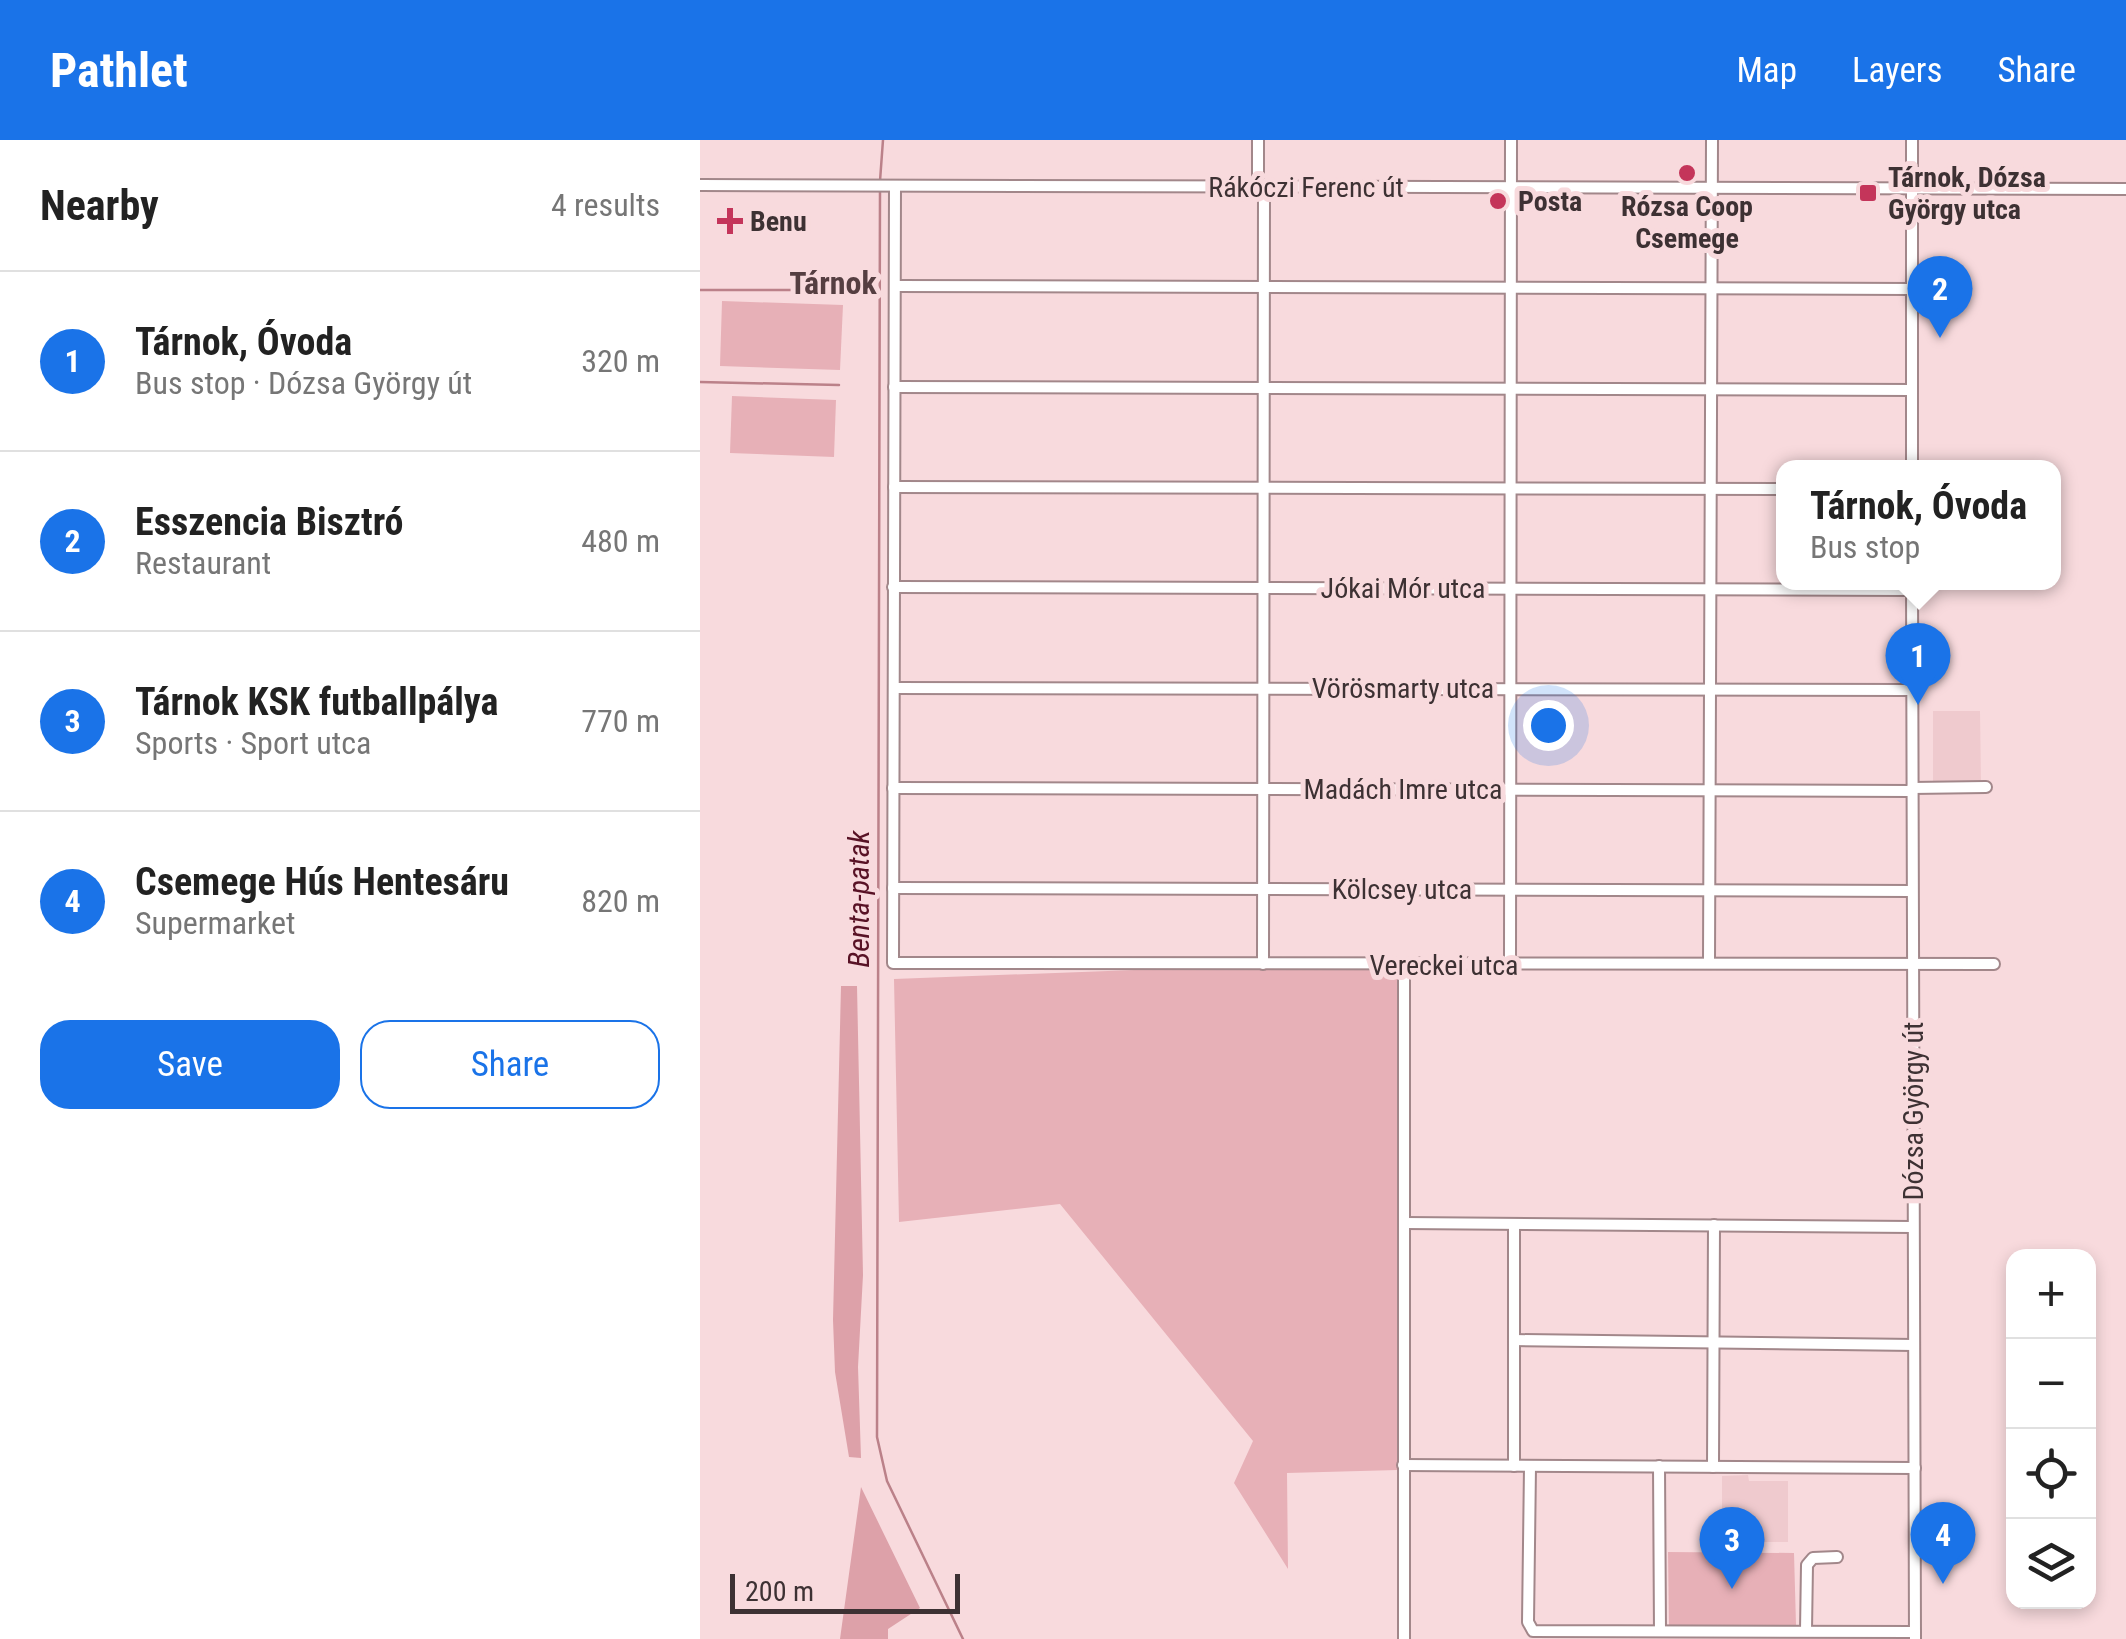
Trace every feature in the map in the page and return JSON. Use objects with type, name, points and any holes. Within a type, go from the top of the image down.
[{"type":"street","points":[[1258,140],[1265,387],[1264,964]]},
{"type":"street","points":[[1510,962],[1511,140]]},
{"type":"street","points":[[1709,962],[1712,140]]},
{"type":"street","points":[[1912,140],[1912,460]]},
{"type":"street","name":"Rákóczi Ferenc út","points":[[700,185],[2126,189]]},
{"type":"street","points":[[893,888],[894,186]]},
{"type":"street","points":[[895,286],[1912,290]]},
{"type":"street","points":[[894,386],[1912,390]]},
{"type":"street","points":[[894,487],[1776,489]]},
{"type":"street","name":"Jókai Mór utca","points":[[894,587],[1776,589]]},
{"type":"street","name":"Dózsa György út","points":[[1912,590],[1915,1635]]},
{"type":"street","name":"Vörösmarty utca","points":[[894,688],[1912,690]]},
{"type":"street","name":"Madách Imre utca","points":[[893,788],[1986,788]]},
{"type":"street","name":"Kölcsey utca","points":[[893,888],[1912,890]]},
{"type":"street","name":"Vereckei utca","points":[[893,888],[893,963],[1994,964]]},
{"type":"street","points":[[1404,963],[1404,1639]]},
{"type":"street","points":[[1406,1223],[1913,1228]]},
{"type":"street","points":[[1514,1224],[1514,1466]]},
{"type":"street","points":[[1713,1467],[1714,1225]]},
{"type":"street","points":[[1514,1340],[1914,1345]]},
{"type":"street","points":[[1403,1466],[1915,1468]]},
{"type":"street","points":[[1659,1466],[1660,1631]]},
{"type":"street","points":[[1530,1467],[1530,1628],[1806,1630],[1915,1635]]},
{"type":"street","points":[[1806,1630],[1807,1565],[1813,1558],[1837,1557]]},
{"type":"shaded area","points":[[722,301],[843,305],[840,370],[720,366]]},
{"type":"shaded area","points":[[732,396],[836,400],[834,457],[730,453]]},
{"type":"shaded area","points":[[1933,711],[1980,711],[1981,783],[1933,783]]},
{"type":"shaded area","points":[[1398,960],[1397,1470],[1287,1473],[1288,1569],[1234,1483],[1253,1441],[1060,1204],[899,1222],[894,979]]},
{"type":"shaded area","points":[[841,986],[857,986],[863,1275],[858,1367],[861,1458],[849,1457],[835,1372]]},
{"type":"shaded area","points":[[1748,1475],[1749,1481],[1788,1481],[1788,1542],[1722,1542],[1722,1476]]},
{"type":"shaded area","points":[[861,1487],[920,1608],[888,1629],[888,1639],[840,1639]]},
{"type":"shaded area","points":[[1668,1552],[1794,1553],[1796,1625],[1669,1625]]},
{"type":"waterway","name":"Benta-patak","points":[[880,181],[883,140]]},
{"type":"waterway","name":"Benta-patak","points":[[880,189],[877,1437],[887,1481],[963,1639]]},
{"type":"waterway","points":[[700,290],[848,290]]},
{"type":"waterway","points":[[700,382],[839,385]]},
{"type":"place","name":"Rózsa Coop Csemege","points":[[1687,173]]},
{"type":"place","name":"Tárnok, Dózsa György utca","points":[[1868,193]]},
{"type":"place","name":"Posta","points":[[1498,201]]},
{"type":"place","name":"Benu","points":[[730,221]]},
{"type":"place","name":"Esszencia Bisztró","points":[[1940,338]]},
{"type":"place","name":"Tárnok, Óvoda","points":[[1918,705]]},
{"type":"place","name":"Csemege Hús Hentesáru","points":[[1943,1584]]},
{"type":"place","name":"Tárnok KSK futballpálya","points":[[1732,1589]]},
{"type":"district","name":"Tárnok","points":[[833,283]]}]
